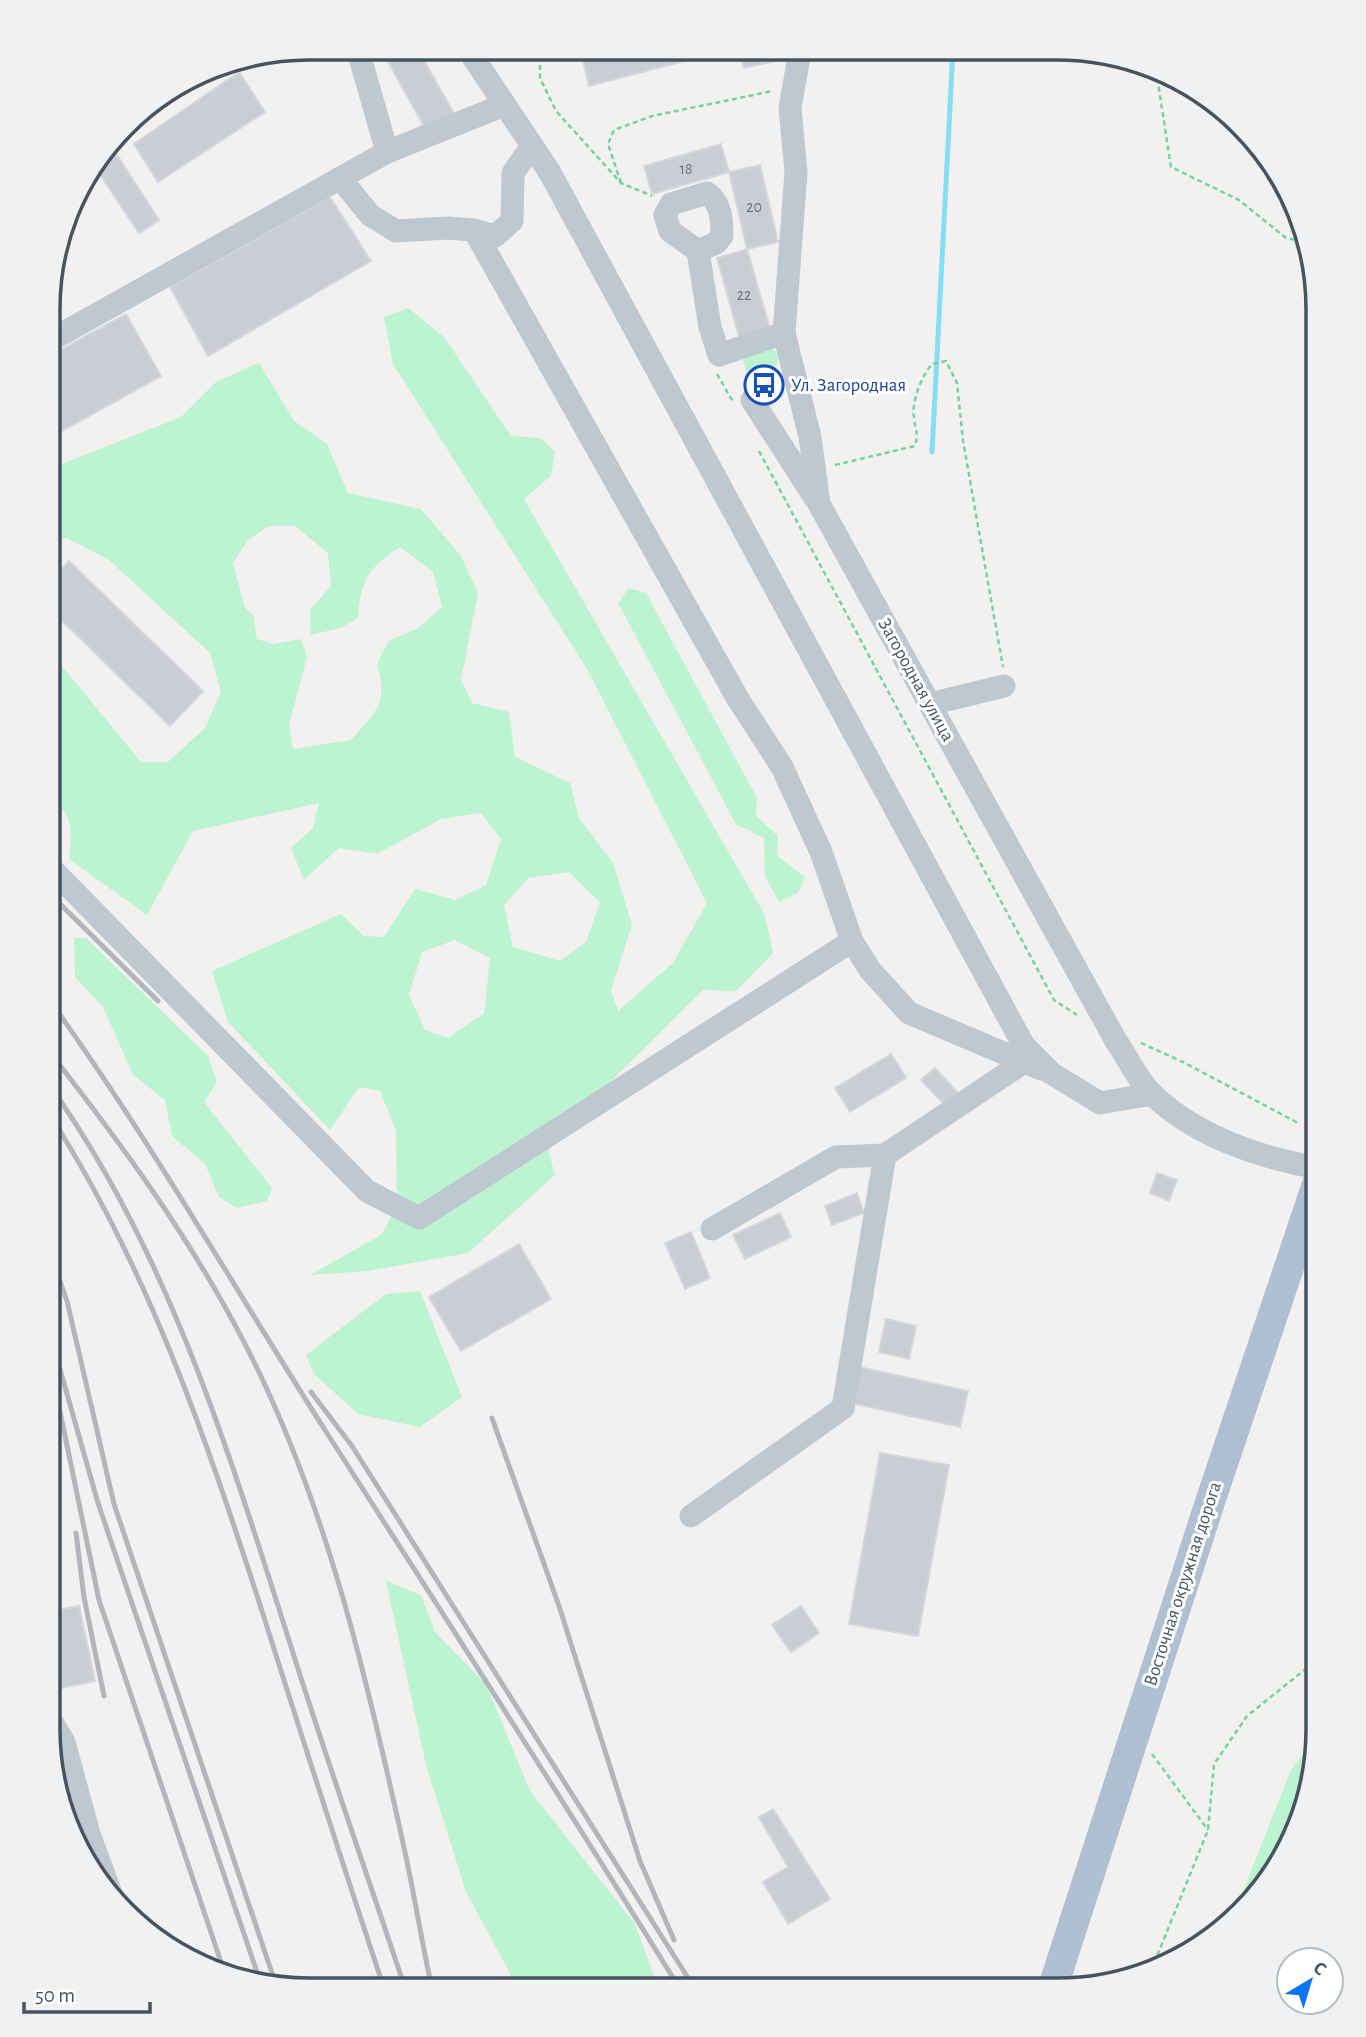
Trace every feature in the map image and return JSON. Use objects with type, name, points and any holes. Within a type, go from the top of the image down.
[{"type":"main road","name":"Восточная окружная дорога","points":[[1056,1978],[1306,1217]]},
{"type":"street","points":[[361,60],[387,152]]},
{"type":"street","points":[[475,60],[549,171],[1024,1046],[1051,1073]]},
{"type":"street","name":"Загородная улица","points":[[796,60],[790,108],[796,172],[784,333],[810,437],[819,504],[1116,1041],[1152,1094],[1203,1131],[1284,1162],[1306,1166]]},
{"type":"street","points":[[60,335],[387,152],[504,104]]},
{"type":"street","points":[[340,178],[370,215],[396,231],[474,230],[495,236],[512,221],[513,173],[532,146]]},
{"type":"street","points":[[698,251],[716,243],[722,236],[722,220],[715,200],[707,193],[671,204],[665,215],[670,231],[698,251],[710,327],[719,355],[784,333]]},
{"type":"street","points":[[474,230],[738,699],[782,767],[821,852],[852,941],[870,970],[909,1013],[1051,1073],[1100,1103],[1152,1094]]},
{"type":"street","points":[[752,400],[819,504]]},
{"type":"street","points":[[930,704],[1004,686]]},
{"type":"street","points":[[60,877],[367,1191],[419,1218],[852,941]]},
{"type":"street","points":[[712,1229],[836,1157],[886,1155],[1024,1062]]},
{"type":"street","points":[[691,1516],[843,1408],[886,1155]]},
{"type":"street","points":[[60,1735],[100,1864]]},
{"type":"path","points":[[540,60],[541,78],[556,111],[621,183],[671,204]]},
{"type":"path","points":[[1159,81],[1171,167],[1239,200],[1286,238],[1297,240]]},
{"type":"path","points":[[621,183],[608,144],[614,130],[652,116],[794,87]]},
{"type":"path","points":[[814,471],[915,446],[918,436],[913,414],[919,388],[932,364],[946,361],[957,383],[963,441],[1004,686]]},
{"type":"path","points":[[1157,1957],[1208,1830],[1214,1764],[1247,1716],[1306,1669]]},
{"type":"path","points":[[1136,1731],[1208,1830]]},
{"type":"green space","points":[[408,308],[444,337],[511,436],[540,438],[555,452],[551,476],[524,499],[765,915],[773,953],[736,991],[703,990],[602,1090],[556,1116],[547,1146],[555,1175],[468,1253],[368,1271],[310,1275],[381,1235],[397,1207],[396,1131],[380,1091],[359,1087],[330,1130],[228,1022],[212,971],[341,914],[364,936],[384,937],[415,889],[455,900],[486,885],[501,839],[481,813],[441,819],[377,854],[339,848],[304,880],[291,848],[313,828],[319,803],[193,831],[147,915],[69,859],[70,825],[68,817],[60,807],[60,664],[141,762],[168,762],[205,728],[221,692],[210,653],[109,560],[67,538],[60,540],[60,465],[181,417],[216,382],[259,363],[294,421],[327,444],[348,493],[421,509],[461,556],[478,593],[461,680],[472,703],[509,712],[515,757],[570,783],[579,818],[613,863],[632,925],[611,990],[618,1011],[673,963],[707,903],[587,669],[393,364],[384,317]],"holes":[[[269,526],[295,526],[328,553],[331,586],[310,610],[311,635],[340,628],[358,618],[361,593],[368,576],[380,561],[400,547],[433,572],[442,607],[418,628],[389,641],[377,664],[381,689],[378,706],[351,740],[293,749],[289,725],[307,657],[301,639],[273,644],[257,639],[253,615],[245,608],[233,563],[248,540]],[[569,872],[600,902],[586,942],[560,961],[513,947],[504,905],[528,878]],[[455,940],[490,958],[484,1013],[448,1038],[425,1030],[409,995],[422,952]]]},
{"type":"green space","points":[[768,347],[778,353],[777,366],[747,374],[742,355]]},
{"type":"green space","points":[[629,588],[646,593],[757,798],[756,816],[778,836],[777,856],[805,877],[798,893],[779,902],[765,876],[764,838],[736,824],[618,603]]},
{"type":"green space","points":[[74,938],[86,938],[208,1056],[217,1082],[204,1102],[272,1188],[267,1201],[237,1208],[219,1197],[205,1164],[172,1136],[165,1100],[133,1075],[103,1007],[75,977]]},
{"type":"green space","points":[[420,1291],[462,1397],[420,1427],[358,1414],[314,1374],[306,1355],[386,1294]]},
{"type":"green space","points":[[386,1581],[421,1595],[435,1632],[486,1684],[530,1791],[635,1924],[655,1978],[513,1978],[466,1892],[426,1765]]},
{"type":"green space","points":[[1305,1752],[1302,1777],[1288,1824],[1264,1867],[1241,1897],[1291,1770]]},
{"type":"building","points":[[387,60],[424,60],[456,117],[427,132]]},
{"type":"building","points":[[583,60],[688,60],[589,86]]},
{"type":"building","points":[[742,60],[775,61],[744,68]]},
{"type":"building","points":[[239,72],[265,112],[158,182],[134,144]]},
{"type":"building","points":[[721,144],[729,172],[652,194],[644,166]]},
{"type":"building","points":[[117,155],[159,220],[139,233],[100,174],[109,160]]},
{"type":"building","points":[[760,165],[778,242],[747,249],[729,172]]},
{"type":"building","points":[[330,197],[371,261],[208,356],[170,287]]},
{"type":"building","points":[[747,249],[771,332],[740,340],[717,258]]},
{"type":"building","points":[[126,314],[161,376],[60,432],[60,350]]},
{"type":"building","points":[[69,561],[203,691],[170,726],[60,619],[60,570]]},
{"type":"building","points":[[891,1054],[906,1078],[850,1112],[835,1088]]},
{"type":"building","points":[[935,1068],[958,1093],[945,1105],[921,1080]]},
{"type":"building","points":[[1157,1173],[1177,1180],[1169,1201],[1150,1193]]},
{"type":"building","points":[[857,1193],[864,1213],[832,1225],[825,1206]]},
{"type":"building","points":[[780,1213],[791,1237],[745,1259],[733,1235]]},
{"type":"building","points":[[691,1232],[710,1278],[685,1289],[665,1243]]},
{"type":"building","points":[[519,1244],[551,1299],[461,1351],[429,1297]]},
{"type":"building","points":[[886,1319],[916,1326],[909,1359],[879,1352]]},
{"type":"building","points":[[859,1367],[968,1391],[960,1427],[851,1403]]},
{"type":"building","points":[[880,1453],[949,1465],[918,1636],[849,1624]]},
{"type":"building","points":[[79,1606],[95,1681],[60,1688],[60,1610]]},
{"type":"building","points":[[801,1606],[819,1633],[791,1652],[772,1625]]},
{"type":"building","points":[[773,1809],[830,1899],[788,1924],[763,1882],[788,1867],[759,1817]]},
{"type":"waterway","points":[[932,452],[952,60]]},
{"type":"railway","points":[[60,904],[158,1001]]},
{"type":"railway","points":[[60,1015],[156,1158],[325,1430],[673,1978]]},
{"type":"railway","points":[[60,1066],[154,1192],[202,1267],[245,1344],[298,1464],[320,1525],[358,1652],[403,1843],[430,1978]]},
{"type":"railway","points":[[60,1101],[91,1148],[129,1217],[163,1287],[193,1359],[246,1507],[402,1978]]},
{"type":"railway","points":[[60,1132],[116,1231],[145,1292],[196,1418],[241,1546],[381,1978]]},
{"type":"railway","points":[[60,1281],[67,1301],[114,1504],[272,1975]]},
{"type":"railway","points":[[60,1369],[98,1503],[257,1972]]},
{"type":"railway","points":[[311,1392],[352,1446],[688,1978]]},
{"type":"railway","points":[[60,1412],[99,1600],[221,1961]]},
{"type":"railway","points":[[492,1418],[559,1606],[640,1861],[674,1940]]},
{"type":"railway","points":[[76,1533],[84,1597],[104,1696]]},
{"type":"place","name":"Ул. Загородная","points":[[764,385]]}]
